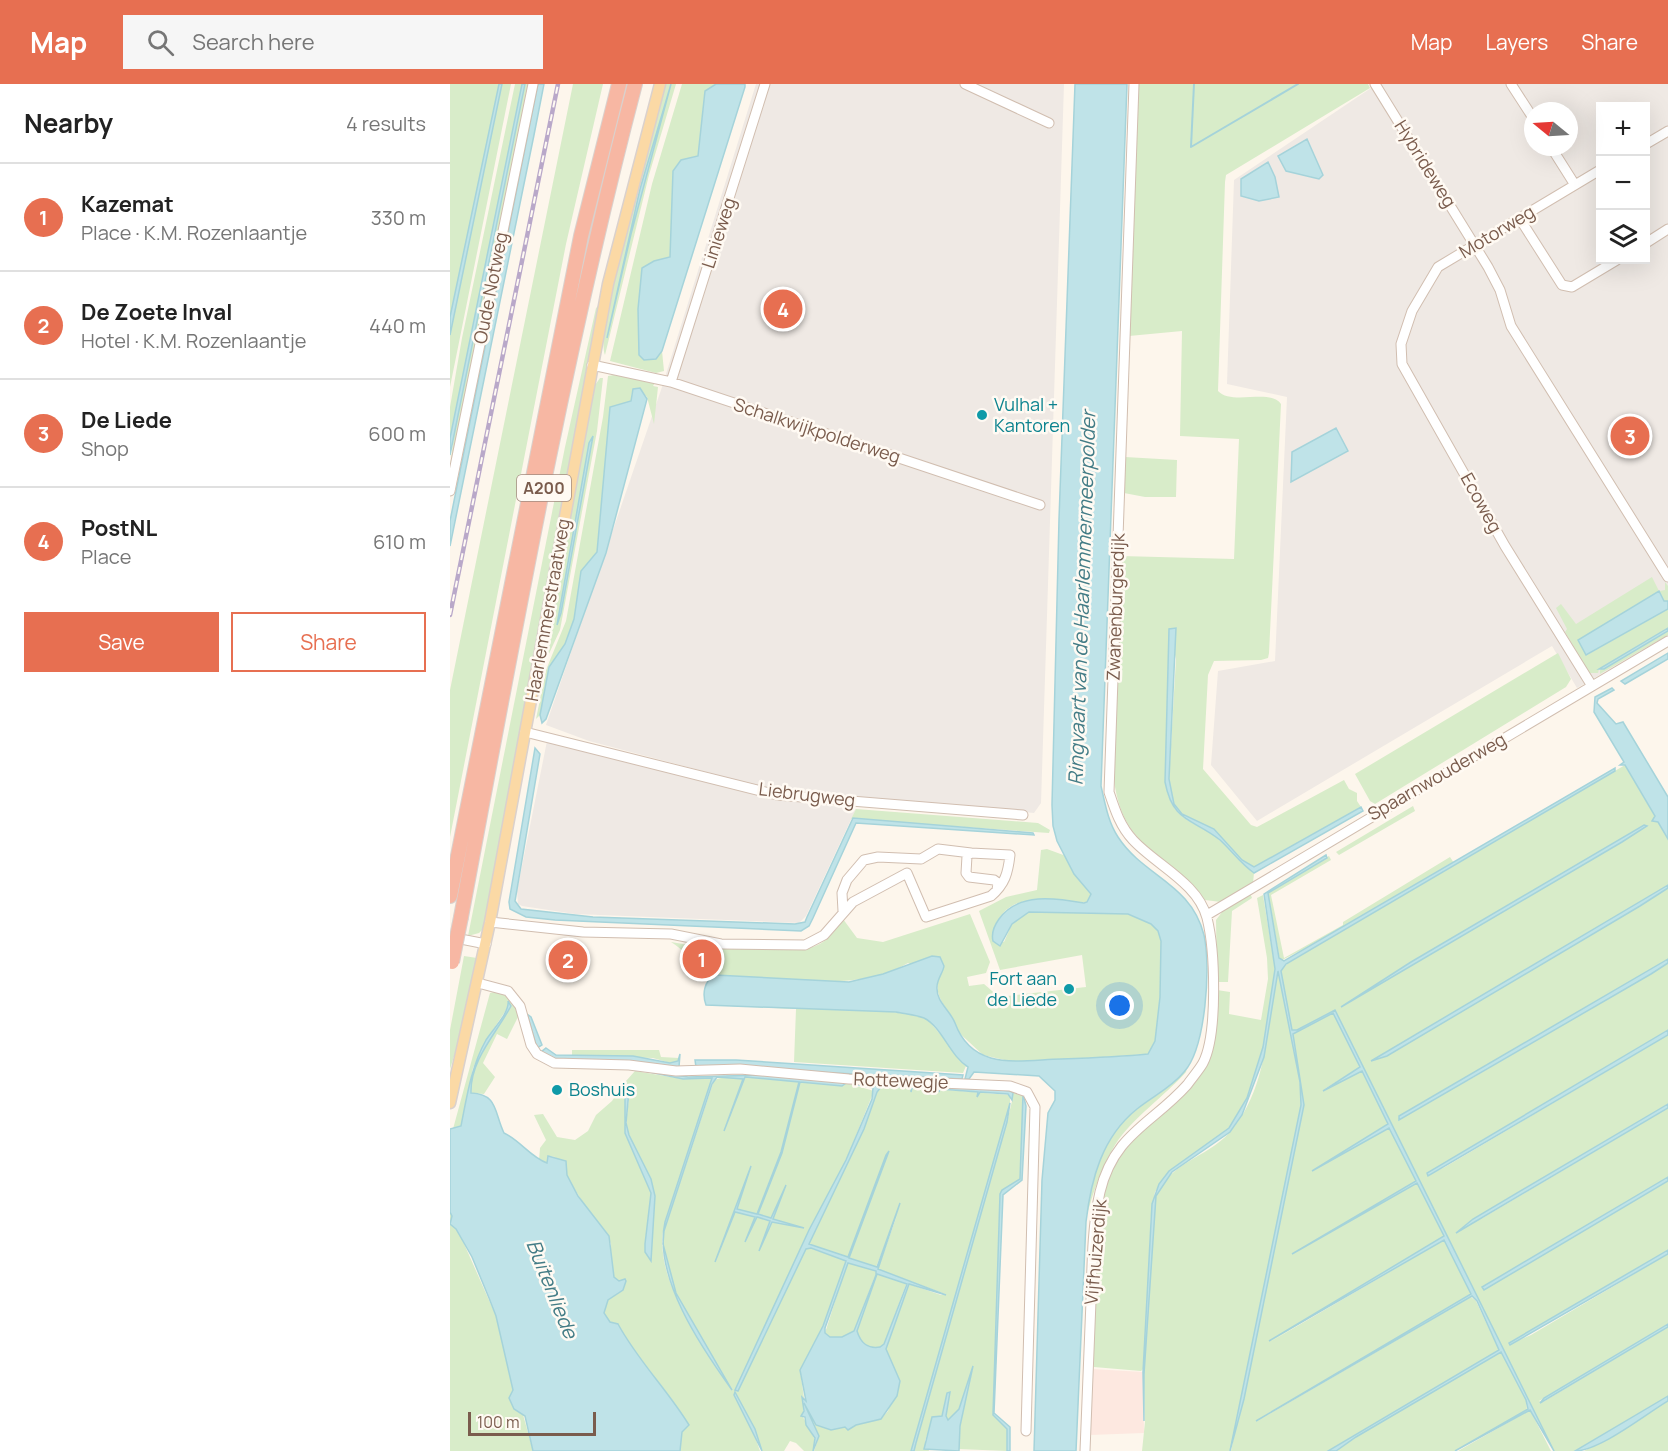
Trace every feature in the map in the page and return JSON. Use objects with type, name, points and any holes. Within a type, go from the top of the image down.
[{"type":"highway","name":"A200","points":[[450,896],[581,236],[619,84]]},
{"type":"highway","name":"A200","points":[[451,967],[560,409],[606,194],[634,86]]},
{"type":"main road","name":"Haarlemmerstraatweg","points":[[450,1103],[486,944],[592,365],[620,232],[660,84]]},
{"type":"street","name":"Oude Notweg","points":[[450,491],[532,84]]},
{"type":"street","name":"Linieweg","points":[[671,382],[765,84]]},
{"type":"street","points":[[965,84],[1049,123]]},
{"type":"street","name":"Zwanenburgerdijk","points":[[1134,84],[1109,792],[1119,823],[1132,839],[1173,873],[1193,894],[1207,915],[1213,964],[1211,1026],[1203,1063],[1186,1085]]},
{"type":"street","name":"Hybrideweg","points":[[1375,84],[1475,244],[1500,290],[1511,326],[1668,578]]},
{"type":"street","points":[[1511,84],[1524,104]]},
{"type":"street","points":[[1650,141],[1668,130]]},
{"type":"street","points":[[1557,156],[1575,185]]},
{"type":"street","name":"Motorweg","points":[[1412,311],[1438,267],[1596,172]]},
{"type":"street","points":[[1520,219],[1562,285],[1572,286],[1610,264]]},
{"type":"street","points":[[1650,240],[1668,229]]},
{"type":"street","name":"Ecoweg","points":[[1412,311],[1401,344],[1402,364],[1504,546],[1592,686]]},
{"type":"street","name":"Schalkwijkpolderweg","points":[[592,365],[671,382],[1040,505]]},
{"type":"street","name":"Spaarnwouderweg","points":[[1207,915],[1668,641]]},
{"type":"street","name":"Liebrugweg","points":[[525,732],[777,795],[1023,815]]},
{"type":"street","points":[[490,922],[583,932],[671,934],[721,944],[798,945],[816,941],[853,902],[907,873],[921,859],[938,849],[1010,855],[1005,879],[998,890],[983,900],[926,917],[907,873]]},
{"type":"street","points":[[971,853],[967,856],[966,873],[969,877],[994,880],[998,883],[998,890]]},
{"type":"street","points":[[843,911],[842,893],[847,880],[854,868],[864,860],[878,857],[921,859]]},
{"type":"street","points":[[450,937],[486,944]]},
{"type":"street","name":"Rottewegje","points":[[478,983],[500,987],[508,991],[520,1006],[531,1045],[537,1054],[554,1064],[629,1065],[676,1071],[740,1069],[849,1079],[1010,1086],[1026,1092],[1035,1107],[1026,1431]]},
{"type":"street","name":"Vijfhuizerdijk","points":[[1085,1451],[1094,1238],[1100,1191],[1116,1154],[1129,1134],[1186,1085]]},
{"type":"shaded area","points":[[756,84],[1064,84],[1041,803],[1034,813],[771,789],[589,741],[546,725],[661,390]]},
{"type":"shaded area","points":[[1377,84],[1668,84],[1668,635],[1577,688],[1552,646],[1257,821],[1211,765],[1218,671],[1275,661],[1287,397],[1227,384],[1234,180]]},
{"type":"shaded area","points":[[547,741],[768,798],[856,809],[806,916],[799,923],[575,914],[522,906],[518,904],[517,891]]},
{"type":"shaded area","points":[[1092,1369],[1143,1372],[1144,1433],[1090,1435]]},
{"type":"green space","points":[[450,84],[499,84],[450,317]]},
{"type":"green space","points":[[502,84],[511,84],[450,387],[450,335]]},
{"type":"green space","points":[[515,84],[522,84],[450,438],[450,407],[462,338]]},
{"type":"green space","points":[[525,84],[530,84],[450,467],[454,435]]},
{"type":"green space","points":[[573,84],[603,84],[566,244],[450,837],[450,690]]},
{"type":"green space","points":[[665,84],[676,84],[649,175],[605,355],[604,337],[616,267]]},
{"type":"green space","points":[[682,84],[716,84],[705,91],[698,156],[681,160],[673,171],[670,257],[654,261],[644,360],[656,359],[662,351],[664,371],[656,373],[610,361],[652,184]]},
{"type":"green space","points":[[1138,84],[1368,84],[1370,88],[1226,175],[1218,391],[1232,397],[1268,397],[1276,399],[1281,404],[1268,658],[1214,661],[1208,675],[1203,769],[1251,825],[1257,827],[1344,780],[1349,789],[1357,793],[1357,801],[1361,807],[1254,867],[1242,860],[1214,829],[1182,814],[1174,804],[1169,779],[1176,659],[1169,629],[1165,782],[1169,796],[1180,814],[1213,835],[1254,873],[1253,883],[1221,902],[1205,900],[1189,882],[1135,834],[1125,818],[1113,772],[1121,556],[1234,559],[1239,439],[1180,436],[1182,331],[1129,336]]},
{"type":"green space","points":[[599,305],[484,928],[479,933],[468,936],[565,447],[596,308]]},
{"type":"green space","points":[[614,375],[655,383],[653,386],[658,387],[654,424],[647,397],[640,389],[632,392],[631,401],[610,407],[597,552],[581,571],[574,619],[565,644],[549,667],[540,715],[536,719],[546,670],[566,621],[603,417],[608,376]]},
{"type":"green space","points":[[600,378],[603,378],[597,431],[560,630],[540,673],[593,388]]},
{"type":"green space","points":[[1125,457],[1177,460],[1176,497],[1145,497],[1124,493]]},
{"type":"green space","points":[[1652,577],[1659,591],[1587,655],[1668,609],[1668,628],[1599,669],[1598,673],[1589,673],[1565,632],[1567,629],[1556,608],[1561,604],[1576,624]]},
{"type":"green space","points":[[1665,582],[1668,586],[1668,601],[1664,601],[1659,591],[1665,590]]},
{"type":"green space","points":[[1668,631],[1668,635],[1600,674],[1600,670]]},
{"type":"green space","points":[[1558,653],[1571,679],[1566,687],[1375,804],[1370,801],[1355,774]]},
{"type":"green space","points":[[1625,765],[1668,839],[1668,886],[1416,1037],[1668,888],[1668,960],[1436,1096],[1469,1080],[1668,963],[1668,1030],[1427,1173],[1428,1175],[1445,1167],[1668,1035],[1668,1104],[1498,1204],[1481,1219],[1668,1108],[1668,1177],[1483,1287],[1536,1259],[1668,1181],[1668,1250],[1510,1344],[1531,1335],[1668,1254],[1668,1324],[1539,1401],[1543,1402],[1668,1327],[1668,1396],[1575,1451],[1554,1451],[1335,1010],[1297,1030],[1292,1030],[1281,971],[1288,963]],"holes":[[[1637,829],[1564,876],[1341,1007]]]},
{"type":"green space","points":[[1413,806],[1415,811],[1339,855],[1336,852]]},
{"type":"green space","points":[[856,809],[1038,823],[1050,830],[1049,833],[851,819]]},
{"type":"green space","points":[[1047,849],[1066,856],[1074,874],[1091,894],[1087,902],[1031,900],[1018,903],[1008,909],[999,919],[992,935],[1004,942],[1012,924],[1029,912],[1128,914],[1151,924],[1158,931],[1161,941],[1160,997],[1155,1041],[1148,1054],[1017,1063],[983,1055],[955,1029],[954,1022],[938,993],[939,977],[908,963],[888,972],[844,981],[796,981],[727,976],[736,1002],[923,1014],[968,1067],[966,1066],[963,1073],[794,1062],[796,1009],[706,1005],[705,990],[714,975],[690,971],[685,954],[671,942],[713,949],[804,949],[811,948],[827,939],[843,919],[857,938],[883,942],[970,914],[990,962],[986,973],[967,977],[969,986],[984,984],[999,997],[1086,987],[1082,955],[1000,970],[979,911],[1006,897],[1037,890],[1041,850]]},
{"type":"green space","points":[[1329,856],[1331,860],[1271,895],[1284,958],[1343,925],[1343,922],[1450,857],[1454,863],[1336,933],[1280,961],[1268,893]]},
{"type":"green space","points":[[1250,893],[1252,898],[1232,911],[1228,982],[1217,982],[1216,920],[1225,908]]},
{"type":"green space","points":[[1263,895],[1275,969],[1263,1047],[1247,1098],[1230,1128],[1169,1171],[1155,1192],[1151,1215],[1144,1368],[1141,1371],[1094,1367],[1097,1237],[1102,1199],[1108,1181],[1115,1164],[1126,1148],[1187,1092],[1204,1070],[1217,990],[1230,992],[1229,1014],[1261,1020],[1268,979],[1267,958],[1257,898]]},
{"type":"green space","points":[[464,956],[477,958],[460,1038],[450,1069],[450,1030]]},
{"type":"green space","points":[[1278,971],[1300,1082],[1301,1105],[1230,1451],[1142,1451],[1154,1201],[1169,1177],[1220,1141],[1243,1114],[1259,1076]]},
{"type":"green space","points":[[490,993],[508,996],[520,1013],[507,1039],[497,1034],[483,1063],[495,1077],[484,1094],[471,1093],[479,1058],[511,1006],[508,1003],[508,1007],[487,1039],[473,1068],[461,1126],[453,1129]]},
{"type":"green space","points":[[1333,1013],[1360,1067],[1323,1090],[1362,1071],[1388,1124],[1312,1171],[1389,1128],[1416,1181],[1292,1254],[1417,1183],[1444,1236],[1270,1342],[1444,1240],[1471,1294],[1257,1421],[1471,1297],[1476,1301],[1499,1350],[1328,1451],[1231,1451],[1304,1105],[1293,1034]]},
{"type":"green space","points":[[572,1050],[659,1050],[661,1057],[679,1058],[678,1062],[670,1063],[653,1058],[572,1056]]},
{"type":"green space","points":[[1187,1068],[1186,1072],[1131,1125],[1115,1145],[1098,1181],[1086,1218],[1096,1172],[1108,1143],[1127,1118],[1171,1085]]},
{"type":"green space","points":[[635,1071],[683,1079],[712,1078],[663,1231],[662,1246],[664,1263],[675,1293],[663,1244],[664,1231],[714,1080],[724,1077],[743,1079],[724,1130],[745,1077],[842,1086],[846,1083],[874,1091],[846,1160],[735,1390],[737,1391],[807,1247],[907,1282],[884,1344],[881,1347],[872,1347],[863,1342],[857,1331],[875,1276],[854,1331],[842,1337],[830,1337],[825,1333],[845,1270],[823,1326],[800,1370],[804,1398],[811,1416],[817,1424],[831,1430],[881,1419],[888,1411],[900,1381],[886,1349],[909,1284],[941,1295],[945,1294],[878,1269],[897,1215],[876,1267],[809,1244],[864,1129],[877,1092],[881,1087],[898,1086],[1010,1095],[1010,1103],[911,1451],[814,1451],[819,1436],[803,1397],[803,1417],[815,1440],[813,1451],[804,1451],[796,1443],[790,1441],[784,1451],[762,1451],[755,1429],[734,1395],[753,1431],[760,1451],[680,1451],[682,1432],[689,1425],[634,1350],[618,1324],[610,1322],[604,1313],[608,1300],[623,1290],[614,1277],[611,1265],[611,1244],[604,1229],[593,1219],[555,1157],[549,1156],[549,1162],[546,1163],[539,1160],[540,1148],[546,1140],[534,1115],[543,1114],[557,1137],[575,1140],[588,1131],[596,1115],[612,1101],[625,1082],[625,1133],[651,1193],[645,1252],[651,1257],[653,1188],[627,1127],[629,1092],[626,1081]],"holes":[[[744,1186],[737,1210],[770,1218],[774,1213],[774,1220],[804,1228],[757,1217],[755,1220],[754,1216],[736,1211],[733,1214]]]},
{"type":"green space","points":[[1010,1091],[1023,1094],[1020,1181],[1002,1190],[1000,1194],[993,1415],[1007,1429],[1007,1451],[958,1449],[960,1426],[973,1367],[959,1409],[948,1420],[946,1416],[949,1395],[947,1393],[942,1416],[932,1420],[925,1441],[929,1451],[914,1451],[1007,1122],[1013,1097]]},
{"type":"green space","points":[[450,1212],[496,1316],[533,1451],[450,1451]]},
{"type":"green space","points":[[1501,1352],[1526,1400],[1527,1410],[1455,1451],[1336,1451],[1368,1429]]},
{"type":"green space","points":[[1668,1401],[1668,1451],[1584,1451]]},
{"type":"green space","points":[[1530,1410],[1551,1451],[1458,1451]]},
{"type":"water","points":[[499,84],[502,84],[450,335],[450,317]]},
{"type":"water","points":[[522,84],[525,84],[450,455],[450,438]]},
{"type":"water","points":[[538,84],[544,84],[450,546],[450,521]]},
{"type":"water","points":[[671,84],[631,234],[607,338],[640,189]]},
{"type":"water","points":[[716,84],[745,84],[745,87],[662,351],[656,359],[644,360],[639,355],[638,309],[642,268],[654,261],[670,257],[673,171],[681,160],[698,156],[705,91]]},
{"type":"water","name":"Ringvaart van de Haarlemmermeerpolder","points":[[1075,84],[1127,84],[1101,786],[1109,819],[1118,837],[1129,851],[1189,903],[1198,918],[1206,949],[1207,986],[1197,1045],[1184,1072],[1125,1120],[1115,1132],[1100,1160],[1091,1190],[1086,1222],[1076,1451],[1034,1451],[1042,1180],[1048,1113],[1055,1100],[1055,1091],[1039,1076],[974,1072],[969,1079],[965,1079],[968,1067],[956,1056],[936,1028],[921,1017],[896,1012],[706,1005],[704,992],[706,984],[715,975],[849,982],[883,974],[932,956],[940,957],[944,966],[937,987],[941,1002],[953,1018],[963,1039],[973,1049],[986,1056],[1014,1061],[1137,1055],[1148,1054],[1155,1041],[1160,997],[1161,941],[1158,931],[1151,924],[1128,914],[1029,912],[1012,924],[1000,946],[992,938],[993,930],[999,919],[1016,904],[1038,899],[1084,903],[1091,894],[1074,874],[1057,841],[1053,826],[1052,805],[1059,519]]},
{"type":"water","points":[[1307,139],[1323,175],[1319,179],[1286,171],[1278,156]]},
{"type":"water","points":[[1268,162],[1275,177],[1279,197],[1259,201],[1241,196],[1241,179]]},
{"type":"water","points":[[640,388],[647,399],[606,553],[546,719],[542,723],[540,715],[549,667],[565,644],[574,619],[581,571],[597,552],[610,407],[631,401],[633,389]]},
{"type":"water","points":[[1336,428],[1348,451],[1291,482],[1292,452]]},
{"type":"water","points":[[593,436],[561,613],[557,625],[589,443]]},
{"type":"water","points":[[1659,591],[1664,601],[1668,601],[1668,609],[1586,655],[1578,640]]},
{"type":"water","points":[[1176,628],[1169,779],[1174,804],[1182,814],[1214,829],[1242,860],[1254,867],[1361,807],[1363,811],[1254,873],[1220,840],[1179,813],[1173,805],[1165,782],[1169,629]]},
{"type":"water","points":[[1668,628],[1668,631],[1604,669],[1599,669]]},
{"type":"water","points":[[1668,653],[1668,659],[1625,684],[1621,681]]},
{"type":"water","points":[[1612,688],[1614,690],[1598,699],[1597,703],[1616,724],[1623,722],[1668,797],[1668,839],[1658,822],[1652,821],[1655,816],[1625,765],[1620,765],[1624,762],[1594,712],[1595,697]]},
{"type":"water","points":[[535,748],[540,754],[515,901],[521,909],[593,917],[795,924],[805,922],[853,818],[1033,833],[1034,835],[856,823],[809,926],[801,931],[526,917],[510,909],[509,902]]},
{"type":"water","points":[[1615,768],[1615,771],[1286,964],[1281,971],[1292,1030],[1297,1030],[1335,1010],[1554,1451],[1530,1410],[1455,1451],[1528,1409],[1526,1400],[1501,1352],[1336,1451],[1328,1451],[1499,1350],[1477,1301],[1472,1296],[1256,1421],[1471,1294],[1444,1240],[1269,1341],[1444,1236],[1417,1183],[1292,1254],[1416,1181],[1389,1128],[1312,1171],[1388,1124],[1362,1071],[1323,1091],[1360,1067],[1333,1013],[1293,1034],[1304,1105],[1244,1399],[1230,1451],[1301,1105],[1300,1082],[1278,971],[1264,1057],[1242,1115],[1230,1132],[1172,1172],[1156,1196],[1144,1374],[1144,1421],[1143,1372],[1152,1204],[1159,1184],[1169,1171],[1229,1128],[1247,1098],[1263,1047],[1275,969],[1264,894],[1326,855],[1327,858],[1268,893],[1279,958],[1284,961]]},
{"type":"water","points":[[1644,825],[1647,826],[1622,842],[1341,1007],[1411,962]]},
{"type":"water","points":[[1668,885],[1668,888],[1640,906],[1387,1056],[1371,1061]]},
{"type":"water","points":[[1668,959],[1668,963],[1651,974],[1399,1120],[1399,1116]]},
{"type":"water","name":"Buitenliede","points":[[508,1001],[511,1006],[479,1058],[471,1093],[480,1094],[491,1101],[504,1133],[536,1157],[547,1163],[548,1156],[566,1161],[567,1175],[578,1196],[609,1236],[614,1277],[619,1281],[625,1279],[626,1281],[623,1290],[608,1300],[604,1313],[610,1322],[618,1324],[634,1350],[689,1425],[682,1432],[680,1451],[533,1451],[525,1416],[514,1409],[509,1398],[513,1390],[496,1316],[472,1257],[456,1229],[450,1224],[452,1216],[450,1212],[450,1129],[461,1126],[470,1082],[477,1061],[486,1040],[504,1015]]},
{"type":"water","points":[[527,1014],[531,1017],[542,1045],[537,1048]]},
{"type":"water","points":[[1668,1030],[1668,1035],[1428,1176],[1427,1173]]},
{"type":"water","points":[[546,1048],[556,1055],[633,1056],[670,1063],[678,1061],[680,1054],[679,1067],[559,1062],[541,1052]]},
{"type":"water","points":[[695,1060],[736,1060],[963,1075],[962,1079],[813,1072],[745,1066],[696,1067]]},
{"type":"water","points":[[635,1069],[688,1077],[762,1075],[846,1083],[842,1086],[800,1082],[782,1153],[758,1214],[771,1218],[786,1185],[773,1219],[804,1228],[772,1222],[759,1251],[770,1221],[757,1217],[745,1242],[755,1217],[735,1212],[715,1262],[751,1166],[737,1209],[757,1214],[781,1152],[799,1082],[745,1077],[724,1131],[743,1079],[717,1077],[712,1084],[664,1230],[712,1078],[683,1079]]},
{"type":"water","points":[[625,1082],[629,1091],[626,1123],[629,1135],[651,1179],[655,1196],[651,1261],[645,1252],[645,1244],[651,1193],[625,1133]]},
{"type":"water","points":[[852,1084],[890,1087],[881,1087],[877,1092],[864,1129],[809,1244],[848,1257],[889,1151],[849,1258],[877,1267],[900,1203],[878,1269],[946,1295],[909,1284],[886,1349],[900,1381],[897,1396],[881,1419],[856,1425],[848,1430],[845,1427],[831,1430],[816,1425],[804,1403],[819,1436],[813,1451],[815,1438],[806,1425],[805,1417],[801,1416],[804,1411],[802,1397],[806,1401],[800,1370],[823,1326],[846,1261],[811,1248],[806,1249],[738,1391],[735,1390],[809,1230],[846,1160],[872,1099],[873,1088]],"holes":[[[848,1263],[876,1271],[876,1275],[854,1331],[842,1337],[830,1337],[825,1333],[825,1328]],[[877,1274],[907,1284],[884,1344],[880,1347],[866,1345],[857,1331]]]},
{"type":"water","points":[[905,1085],[1001,1090],[1013,1093],[1012,1100],[1008,1094],[980,1092],[977,1097],[978,1092],[940,1089],[939,1092],[939,1089],[912,1088],[911,1092],[911,1087],[897,1087]]},
{"type":"water","points":[[1023,1094],[1026,1106],[1022,1180],[1003,1195],[994,1413],[1010,1427],[1010,1451],[1007,1451],[1007,1429],[993,1415],[1000,1194],[1002,1190],[1020,1179]]},
{"type":"water","points":[[1010,1103],[1007,1122],[914,1451],[911,1451]]},
{"type":"water","points":[[1668,1104],[1668,1108],[1456,1233],[1473,1219]]},
{"type":"water","points":[[1668,1177],[1668,1181],[1484,1290],[1482,1287]]},
{"type":"water","points":[[664,1246],[676,1293],[732,1390],[682,1310],[666,1265]]},
{"type":"water","points":[[1668,1250],[1668,1254],[1510,1345],[1509,1343]]},
{"type":"water","points":[[1668,1324],[1668,1327],[1540,1403],[1544,1398]]},
{"type":"water","points":[[973,1366],[960,1426],[959,1451],[924,1449],[932,1417],[942,1416],[947,1393],[950,1392],[946,1416],[948,1420],[959,1409]]},
{"type":"water","points":[[735,1392],[755,1429],[762,1451],[734,1395]]},
{"type":"water","points":[[1668,1396],[1668,1401],[1610,1439],[1575,1451]]},
{"type":"waterway","points":[[1194,84],[1191,147],[1298,84]]},
{"type":"railway","points":[[450,615],[558,84]]},
{"type":"place","name":"PostNL","points":[[783,309]]},
{"type":"place","name":"Vulhal + Kantoren","points":[[982,415]]},
{"type":"place","name":"De Liede","points":[[1630,436]]},
{"type":"place","name":"Kazemat","points":[[702,959]]},
{"type":"place","name":"De Zoete Inval","points":[[568,960]]},
{"type":"place","name":"Fort aan de Liede","points":[[1069,989]]},
{"type":"place","name":"Boshuis","points":[[557,1090]]}]
